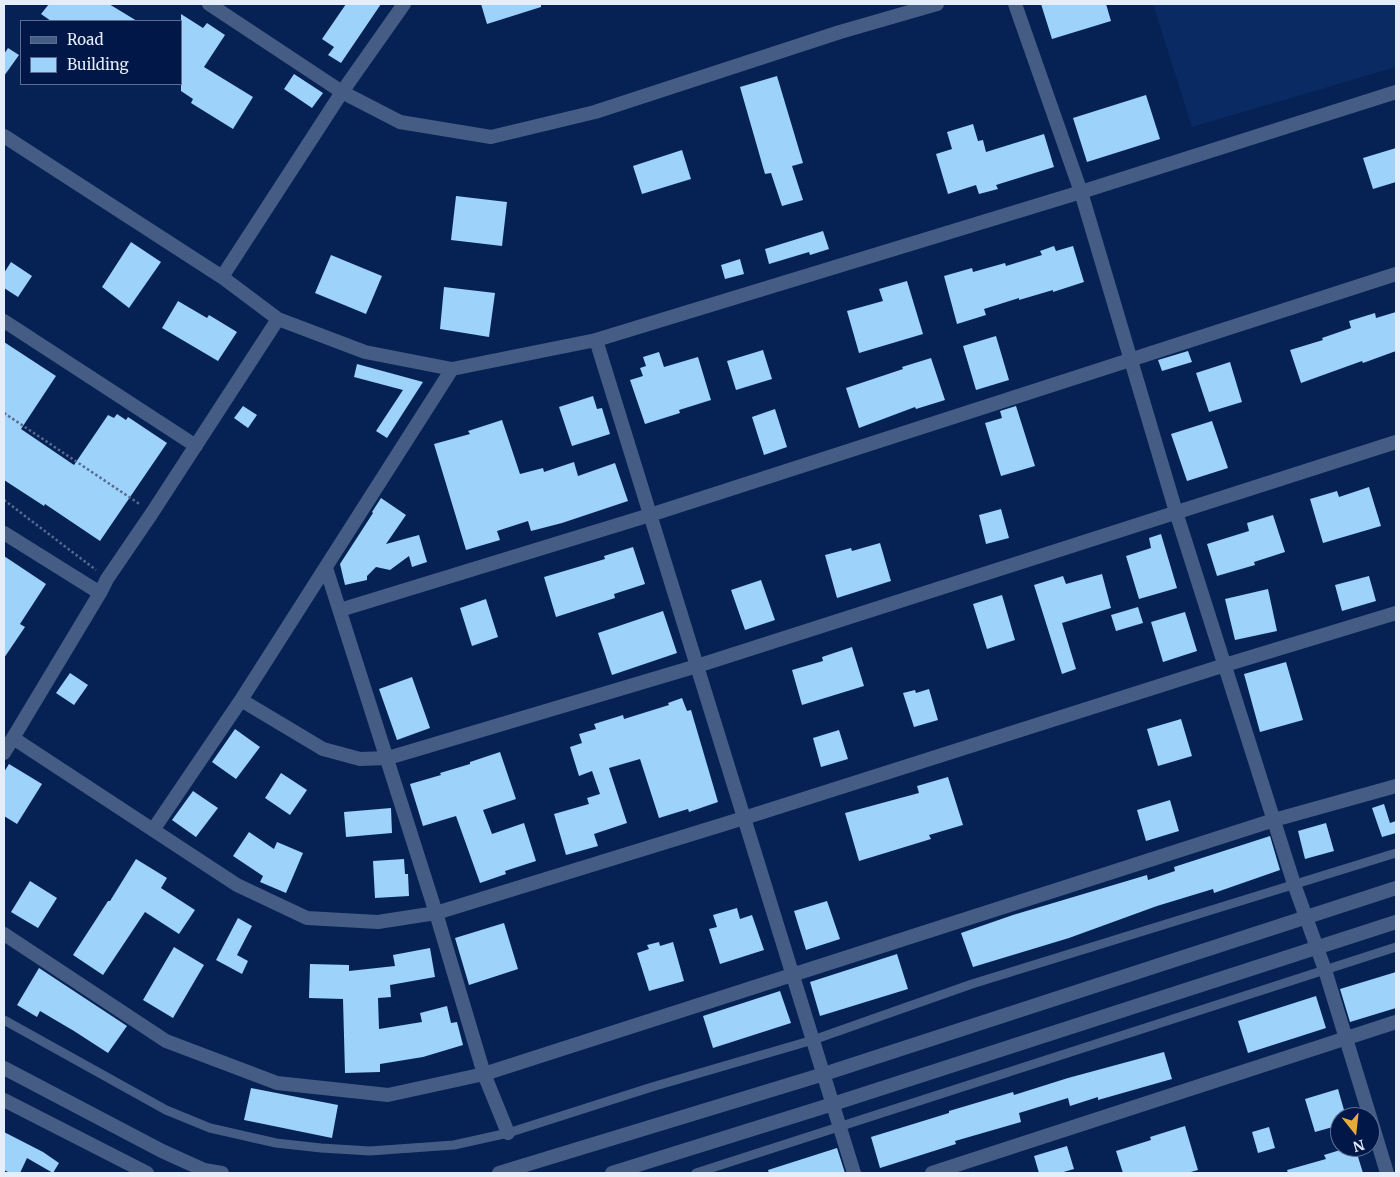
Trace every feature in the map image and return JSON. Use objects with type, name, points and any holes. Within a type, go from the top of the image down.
[{"type":"street","points":[[209,4],[342,92],[400,122],[491,137],[595,112],[831,35],[937,4]]},
{"type":"street","points":[[222,277],[342,92],[404,4]]},
{"type":"street","points":[[1016,4],[1081,192],[1129,360],[1176,512],[1294,884],[1325,970],[1367,1107]]},
{"type":"street","points":[[4,136],[222,277],[278,319],[365,352],[452,369],[596,340],[1081,192],[1396,92]]},
{"type":"street","points":[[340,610],[650,515],[1396,274]]},
{"type":"street","points":[[4,753],[100,594],[107,579],[278,319]]},
{"type":"street","points":[[4,321],[196,446]]},
{"type":"street","points":[[596,340],[854,1173]]},
{"type":"street","points":[[153,830],[241,700],[452,369]]},
{"type":"street","points":[[241,700],[323,749],[360,759],[388,758],[697,666],[1396,442]]},
{"type":"street","points":[[4,533],[100,594]]},
{"type":"street","points":[[326,568],[388,758],[484,1074],[508,1133]]},
{"type":"street","points":[[13,738],[237,885],[307,918],[378,922],[436,913],[1396,613]]},
{"type":"street","points":[[4,934],[166,1041],[277,1083],[388,1095],[484,1074],[1274,820],[1396,786]]},
{"type":"street","points":[[499,1173],[824,1074],[1396,888]]},
{"type":"street","points":[[612,1173],[833,1104],[1396,922]]},
{"type":"street","points":[[932,1173],[1396,1022]]},
{"type":"street","points":[[4,1068],[162,1152],[204,1170],[222,1173]]},
{"type":"street","points":[[4,1100],[147,1173]]},
{"type":"street","points":[[1380,1150],[1387,1173]]},
{"type":"lane","points":[[4,1020],[166,1110],[210,1128],[276,1143],[321,1148],[370,1151],[454,1145],[508,1133],[652,1087],[813,1040],[972,984],[1396,852]]},
{"type":"lane","points":[[696,1173],[1396,947]]},
{"type":"path","points":[[4,413],[152,513]]},
{"type":"path","points":[[4,500],[107,579]]},
{"type":"shaded area","points":[[1153,4],[1396,4],[1396,67],[1192,127]]},
{"type":"building","points":[[49,4],[109,4],[135,20],[50,20],[41,14]]},
{"type":"building","points":[[346,4],[381,4],[341,63],[328,55],[334,47],[322,39]]},
{"type":"building","points":[[481,4],[541,4],[541,7],[487,24]]},
{"type":"building","points":[[1041,4],[1106,4],[1111,21],[1052,39]]},
{"type":"building","points":[[181,14],[203,28],[207,23],[225,35],[204,67],[253,97],[233,129],[191,103],[193,99],[181,91]]},
{"type":"building","points":[[8,48],[19,55],[4,76],[4,54]]},
{"type":"building","points":[[294,74],[323,93],[312,108],[284,89]]},
{"type":"building","points":[[777,76],[803,163],[792,166],[803,200],[782,206],[771,173],[765,174],[740,87]]},
{"type":"building","points":[[1146,95],[1160,139],[1087,162],[1073,118]]},
{"type":"building","points":[[973,124],[978,141],[983,140],[986,152],[1044,134],[1054,167],[996,185],[998,189],[979,194],[976,185],[948,194],[936,154],[952,149],[947,132]]},
{"type":"building","points":[[1396,148],[1396,182],[1373,189],[1363,158]]},
{"type":"building","points":[[682,150],[691,179],[642,194],[633,166]]},
{"type":"building","points":[[456,196],[507,202],[502,246],[451,240]]},
{"type":"building","points":[[823,231],[829,249],[810,255],[809,252],[769,264],[765,249]]},
{"type":"building","points":[[131,242],[161,262],[129,308],[102,287]]},
{"type":"building","points":[[1054,246],[1056,251],[1073,246],[1084,282],[1053,292],[1053,290],[1019,300],[1019,298],[984,309],[986,315],[957,324],[944,276],[972,268],[973,272],[1005,263],[1006,266],[1042,255],[1040,251]]},
{"type":"building","points":[[331,255],[382,276],[366,314],[315,293]]},
{"type":"building","points":[[740,259],[744,274],[725,279],[721,265]]},
{"type":"building","points":[[11,262],[32,276],[18,297],[4,288],[4,273]]},
{"type":"building","points":[[907,281],[923,334],[859,353],[847,311],[883,301],[879,289]]},
{"type":"building","points":[[444,287],[495,293],[489,337],[440,329]]},
{"type":"building","points":[[178,301],[207,318],[209,315],[237,332],[218,361],[162,328]]},
{"type":"building","points":[[1396,312],[1396,351],[1301,383],[1290,350],[1323,340],[1322,338],[1351,328],[1349,321],[1375,313],[1376,318]]},
{"type":"building","points":[[996,336],[1009,380],[976,390],[963,346]]},
{"type":"building","points":[[4,342],[56,376],[21,429],[74,465],[108,415],[114,418],[117,414],[126,420],[128,417],[167,443],[100,541],[45,504],[44,506],[4,480]]},
{"type":"building","points":[[763,350],[772,379],[736,390],[727,361]]},
{"type":"building","points":[[1188,351],[1192,362],[1162,371],[1158,360]]},
{"type":"building","points":[[659,352],[664,367],[698,357],[711,400],[679,410],[680,413],[645,424],[630,380],[643,376],[640,368],[646,366],[643,357]]},
{"type":"building","points":[[931,358],[945,400],[916,409],[915,407],[859,428],[846,388]]},
{"type":"building","points":[[1230,362],[1242,402],[1209,412],[1196,373]]},
{"type":"building","points":[[357,364],[423,382],[387,438],[376,431],[403,390],[354,377]]},
{"type":"building","points":[[593,396],[597,409],[602,408],[610,434],[572,446],[559,407]]},
{"type":"building","points":[[243,406],[257,415],[248,428],[234,418]]},
{"type":"building","points":[[1016,406],[1035,466],[1001,476],[985,423],[1002,418],[1000,411]]},
{"type":"building","points":[[775,409],[787,447],[764,455],[752,417]]},
{"type":"building","points":[[502,420],[520,474],[543,468],[544,472],[574,462],[578,476],[615,463],[628,501],[562,523],[531,531],[528,521],[497,531],[500,540],[466,550],[434,444],[470,434],[468,431]]},
{"type":"building","points":[[1212,421],[1228,468],[1187,481],[1171,434]]},
{"type":"building","points":[[1369,487],[1381,526],[1323,543],[1310,499],[1337,491],[1339,497]]},
{"type":"building","points":[[381,498],[406,515],[386,544],[419,535],[427,562],[412,567],[409,556],[390,570],[376,567],[367,576],[367,580],[345,585],[340,564]]},
{"type":"building","points":[[1001,509],[1009,538],[986,544],[979,515]]},
{"type":"building","points":[[1273,515],[1285,552],[1254,562],[1255,565],[1217,576],[1207,544],[1249,531],[1247,523]]},
{"type":"building","points":[[1161,534],[1177,588],[1139,599],[1126,556],[1151,548],[1149,538]]},
{"type":"building","points":[[880,543],[891,581],[837,598],[825,555],[851,548],[852,551]]},
{"type":"building","points":[[633,547],[645,584],[614,594],[615,598],[556,617],[544,577],[605,559],[604,556]]},
{"type":"building","points":[[4,556],[46,584],[20,624],[25,627],[4,658]]},
{"type":"building","points":[[1102,574],[1111,608],[1062,623],[1076,669],[1062,674],[1034,585],[1063,576],[1066,584]]},
{"type":"building","points":[[1369,576],[1376,601],[1342,611],[1335,585]]},
{"type":"building","points":[[761,580],[775,620],[745,630],[731,590]]},
{"type":"building","points":[[1268,589],[1277,631],[1235,640],[1225,599]]},
{"type":"building","points":[[1002,595],[1015,640],[987,649],[973,604]]},
{"type":"building","points":[[486,599],[498,637],[472,646],[460,608]]},
{"type":"building","points":[[1138,607],[1143,623],[1116,631],[1111,615]]},
{"type":"building","points":[[663,611],[677,653],[612,675],[598,633]]},
{"type":"building","points":[[1185,612],[1197,651],[1163,662],[1151,622]]},
{"type":"building","points":[[852,647],[864,686],[802,705],[792,670],[823,661],[822,657]]},
{"type":"building","points":[[1286,662],[1303,720],[1260,732],[1244,674]]},
{"type":"building","points":[[70,673],[88,685],[74,705],[56,693]]},
{"type":"building","points":[[412,677],[430,728],[397,740],[379,689]]},
{"type":"building","points":[[929,689],[938,720],[914,727],[903,693],[915,690],[916,693]]},
{"type":"building","points":[[682,698],[687,711],[691,710],[718,802],[689,812],[688,809],[659,818],[640,759],[609,768],[627,823],[594,834],[598,846],[566,855],[554,814],[589,804],[587,798],[600,794],[592,771],[579,776],[570,747],[582,743],[579,734],[596,729],[594,724],[623,715],[624,719],[669,705],[668,703]]},
{"type":"building","points":[[1181,719],[1192,756],[1158,766],[1147,729]]},
{"type":"building","points":[[235,729],[260,747],[236,779],[212,762]]},
{"type":"building","points":[[839,730],[848,759],[821,767],[813,738]]},
{"type":"building","points":[[500,752],[516,799],[483,810],[492,834],[524,823],[536,861],[505,871],[506,874],[480,883],[456,816],[423,826],[410,784],[441,775],[440,773]]},
{"type":"building","points":[[9,764],[42,784],[17,824],[4,816],[4,772]]},
{"type":"building","points":[[281,773],[307,790],[290,815],[265,798]]},
{"type":"building","points":[[948,777],[963,825],[929,835],[931,839],[859,861],[845,813],[919,793],[917,786]]},
{"type":"building","points":[[193,791],[218,808],[196,837],[172,820]]},
{"type":"building","points":[[1170,800],[1179,831],[1146,841],[1137,810]]},
{"type":"building","points":[[1384,804],[1390,823],[1396,821],[1396,833],[1382,837],[1372,808]]},
{"type":"building","points":[[391,808],[392,833],[346,837],[344,812]]},
{"type":"building","points":[[1326,823],[1334,851],[1305,859],[1298,831]]},
{"type":"building","points":[[249,832],[274,849],[277,842],[303,853],[286,893],[260,882],[263,876],[233,856]]},
{"type":"building","points":[[1270,836],[1280,870],[1214,893],[1213,889],[1157,906],[1069,938],[973,967],[961,933],[1013,915],[1147,875],[1148,880],[1175,871],[1174,867]]},
{"type":"building","points":[[136,859],[167,878],[161,888],[195,910],[179,934],[145,912],[103,975],[73,955]]},
{"type":"building","points":[[404,859],[405,874],[408,874],[409,896],[375,898],[373,861]]},
{"type":"building","points":[[30,881],[57,898],[38,928],[11,912]]},
{"type":"building","points":[[827,901],[840,939],[806,950],[794,911]]},
{"type":"building","points":[[737,908],[740,919],[752,915],[764,950],[720,964],[709,929],[717,927],[713,915]]},
{"type":"building","points":[[238,918],[252,926],[237,955],[248,961],[242,974],[216,960]]},
{"type":"building","points":[[504,923],[518,969],[469,985],[455,938]]},
{"type":"building","points":[[659,942],[660,946],[673,942],[684,981],[649,991],[637,953],[649,949],[647,945]]},
{"type":"building","points":[[174,947],[204,965],[173,1018],[143,1000]]},
{"type":"building","points":[[430,948],[435,977],[390,985],[391,997],[378,998],[379,1029],[422,1022],[420,1013],[447,1006],[451,1023],[457,1022],[463,1045],[423,1057],[380,1064],[380,1072],[345,1073],[343,999],[309,998],[310,964],[349,965],[349,971],[395,966],[393,955]]},
{"type":"building","points":[[897,954],[908,989],[820,1016],[810,982]]},
{"type":"building","points":[[39,968],[127,1026],[108,1053],[40,1011],[37,1017],[17,1005]]},
{"type":"building","points":[[1396,972],[1396,1008],[1350,1022],[1340,989]]},
{"type":"building","points":[[780,991],[791,1023],[713,1048],[703,1016]]},
{"type":"building","points":[[1316,996],[1326,1028],[1248,1053],[1238,1021]]},
{"type":"building","points":[[1164,1052],[1172,1079],[1098,1100],[1098,1097],[1070,1106],[1068,1098],[1019,1113],[1021,1122],[955,1141],[956,1144],[880,1168],[871,1137],[1013,1092],[1014,1095]]},
{"type":"building","points":[[251,1088],[338,1105],[332,1138],[244,1120]]},
{"type":"building","points":[[1338,1089],[1343,1107],[1330,1107],[1330,1128],[1315,1132],[1305,1099]]},
{"type":"building","points":[[1185,1126],[1198,1170],[1187,1173],[1123,1173],[1116,1151],[1151,1140],[1150,1137]]},
{"type":"building","points":[[1269,1127],[1275,1148],[1258,1153],[1252,1132]]},
{"type":"building","points":[[4,1132],[43,1152],[59,1163],[53,1173],[27,1158],[20,1173],[10,1173],[4,1170]]},
{"type":"building","points":[[1067,1146],[1074,1169],[1060,1173],[1039,1173],[1034,1156]]},
{"type":"building","points":[[837,1148],[845,1173],[769,1173],[768,1170]]},
{"type":"building","points":[[1330,1153],[1330,1157],[1358,1157],[1363,1173],[1288,1173],[1287,1170],[1326,1159],[1324,1155]]}]
